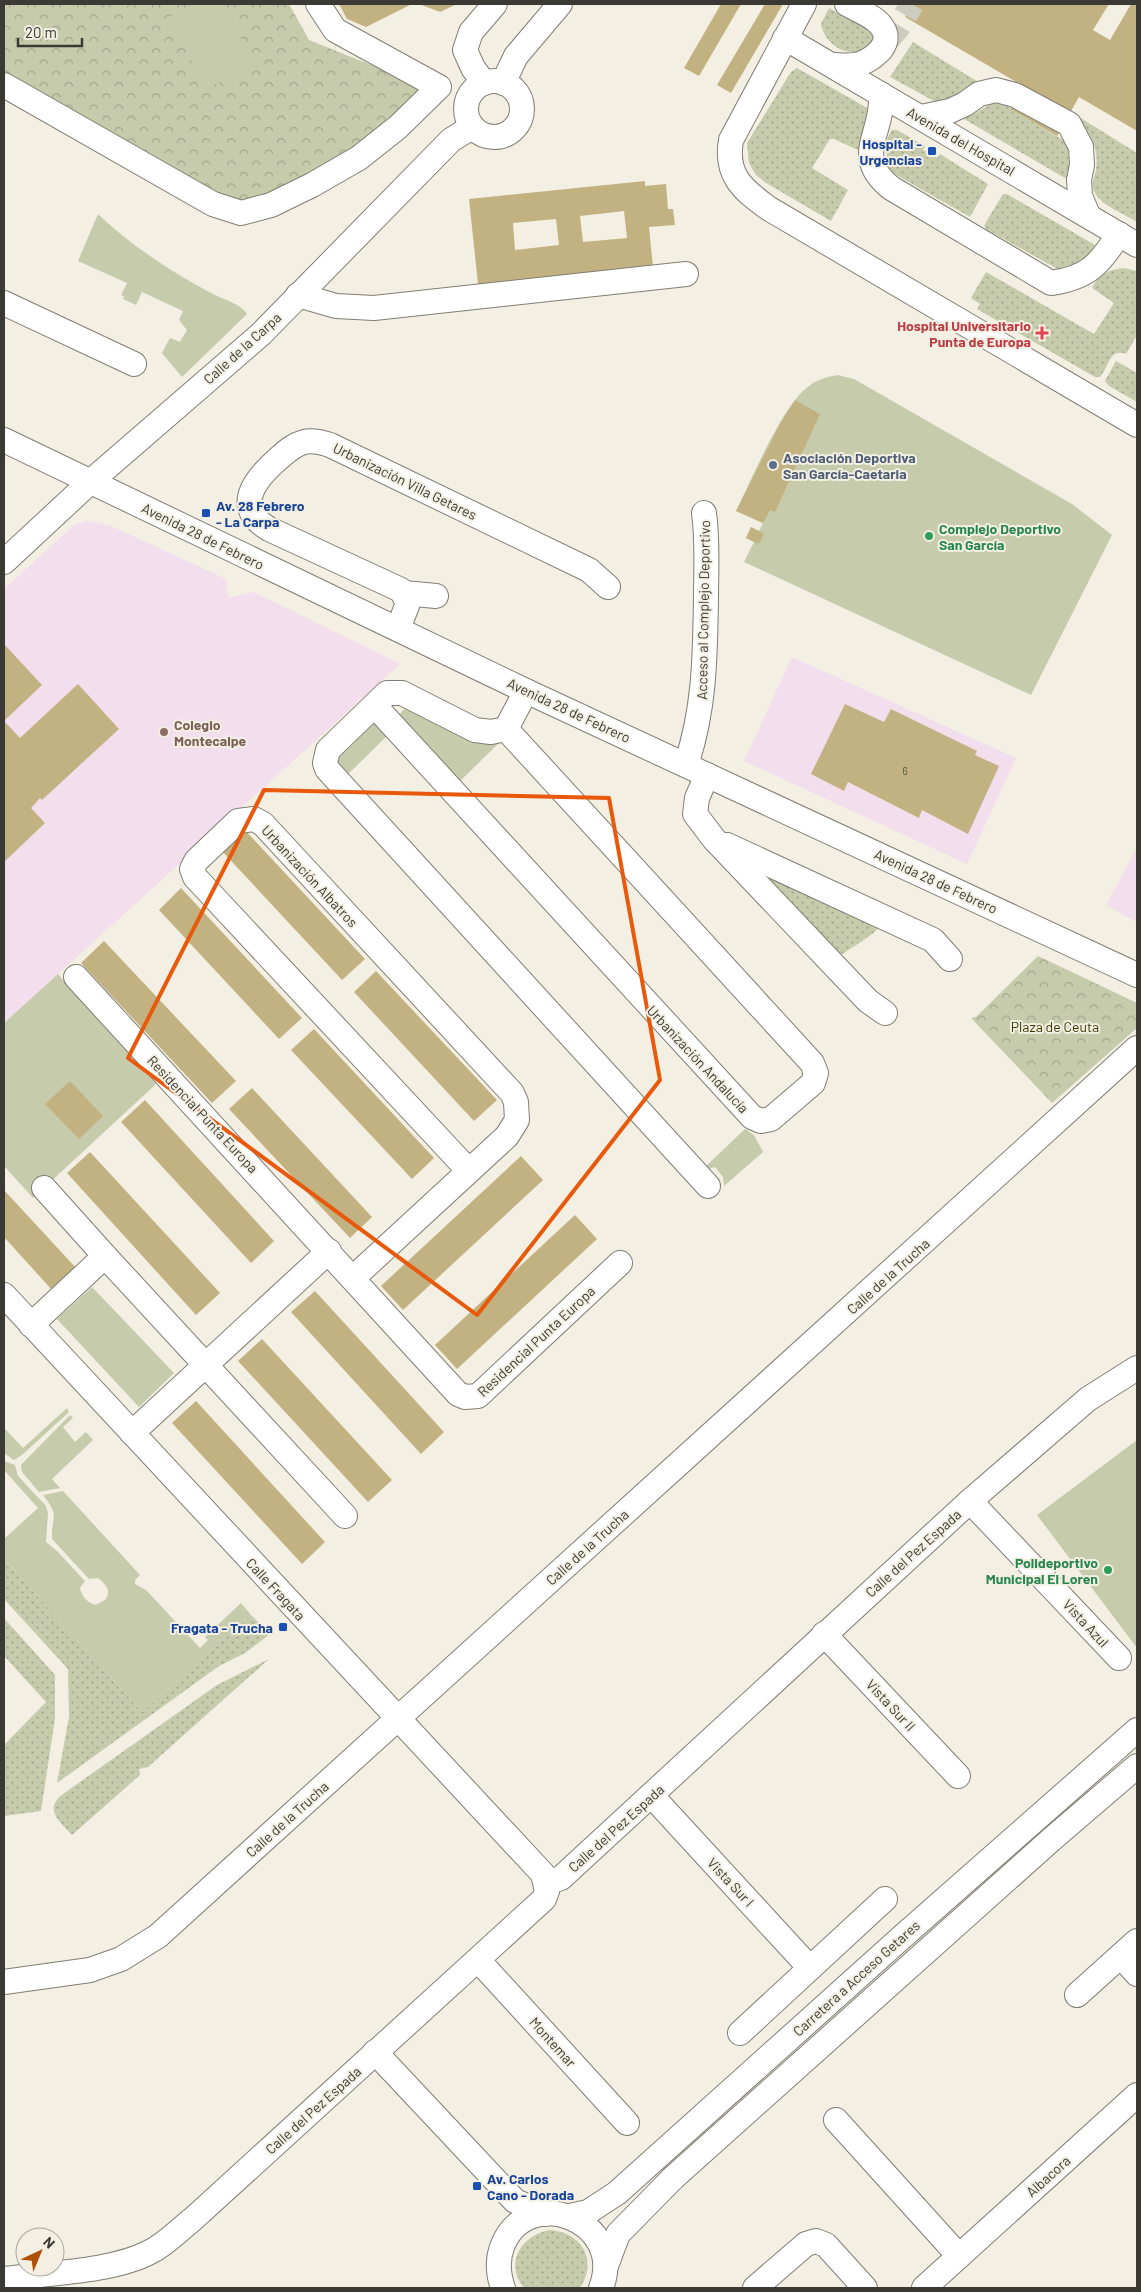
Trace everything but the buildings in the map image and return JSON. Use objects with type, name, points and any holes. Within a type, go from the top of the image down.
[{"type":"street","points":[[4,85],[213,204],[241,213],[271,205],[359,158],[398,126],[440,86],[335,30],[318,4]]},
{"type":"street","points":[[496,4],[472,32],[466,50],[474,68],[494,83],[511,87],[521,103],[519,121],[506,134],[488,136],[472,127],[466,110],[467,101],[476,87],[494,83],[560,4]]},
{"type":"street","points":[[804,4],[731,140],[728,155],[731,170],[740,184],[768,208],[1137,425]]},
{"type":"street","points":[[832,65],[855,65],[876,55],[886,38],[882,25],[847,4]]},
{"type":"street","name":"Avenida del Hospital","points":[[785,38],[1128,239]]},
{"type":"street","points":[[921,118],[950,110],[965,104],[979,94],[996,90],[1015,95],[1069,124],[1081,147],[1082,165],[1078,180],[1080,196],[1088,215]]},
{"type":"street","points":[[881,94],[882,107],[872,142],[870,160],[875,171],[891,188],[1000,253],[1052,283],[1071,280],[1089,271],[1128,239]]},
{"type":"street","name":"Calle de la Carpa","points":[[4,562],[90,482],[261,334],[451,140],[472,127]]},
{"type":"street","points":[[298,295],[336,306],[374,308],[686,274]]},
{"type":"street","points":[[4,303],[134,364]]},
{"type":"street","name":"Avenida 28 de Febrero","points":[[4,440],[526,691],[1137,974]]},
{"type":"street","name":"Urbanización Villa Getares","points":[[436,596],[404,593],[261,525],[255,517],[250,501],[259,475],[294,446],[305,442],[318,441],[330,444],[589,570],[608,587]]},
{"type":"street","name":"Acceso al Complejo Deportivo","points":[[686,764],[696,734],[701,706],[705,634],[706,550],[704,513]]},
{"type":"street","points":[[398,629],[408,603],[404,593]]},
{"type":"street","points":[[526,691],[506,729],[491,732],[475,730],[402,693],[388,693],[328,750],[325,762],[330,774],[708,1186]]},
{"type":"street","name":"Urbanización Andalucía","points":[[374,706],[752,1117],[761,1121],[771,1119],[813,1083],[816,1073],[812,1063],[506,729]]},
{"type":"street","points":[[707,775],[697,798],[695,814],[714,839],[868,1001],[885,1013]]},
{"type":"street","name":"Urbanización Albatros","points":[[353,1278],[469,1172],[513,1129],[518,1111],[512,1094],[263,824],[254,818],[238,821],[196,861],[192,869],[195,877],[469,1172]]},
{"type":"street","points":[[714,839],[933,940],[950,959]]},
{"type":"street","name":"Residencial Punta Europa","points":[[76,977],[329,1251],[453,1389],[464,1397],[472,1398],[478,1396],[620,1264]]},
{"type":"street","name":"Calle de la Trucha","points":[[4,1982],[90,1970],[121,1959],[158,1936],[1137,1048]]},
{"type":"street","points":[[44,1188],[345,1516]]},
{"type":"street","points":[[132,1433],[329,1251]]},
{"type":"street","points":[[31,1325],[105,1256]]},
{"type":"street","name":"Calle Fragata","points":[[4,1295],[542,1874],[546,1883]]},
{"type":"street","name":"Calle del Pez Espada","points":[[4,2278],[111,2265],[150,2252],[193,2219],[544,1900],[547,1891],[546,1883],[561,1878],[970,1501],[1088,1400],[1137,1368]]},
{"type":"street","name":"Vista Azul","points":[[970,1501],[1119,1658]]},
{"type":"street","name":"Vista Sur II","points":[[824,1634],[958,1776]]},
{"type":"street","name":"Carretera a Acceso Getares","points":[[570,2216],[588,2212],[617,2193],[902,1937],[1137,1730]]},
{"type":"street","name":"Carretera a Acceso Getares","points":[[604,2280],[618,2234],[673,2178],[1052,1839],[1137,1766]]},
{"type":"street","name":"Vista Sur I","points":[[652,1796],[810,1968]]},
{"type":"street","points":[[740,2032],[885,1899]]},
{"type":"street","points":[[1077,1995],[1129,1948],[1137,1974]]},
{"type":"street","name":"Montemar","points":[[478,1960],[627,2124]]},
{"type":"street","points":[[376,2052],[515,2201],[545,2214]]},
{"type":"street","name":"Albacora","points":[[924,2288],[1137,2095]]},
{"type":"street","points":[[836,2120],[959,2256]]},
{"type":"street","points":[[515,2201],[516,2228]]},
{"type":"street","points":[[500,2286],[498,2268],[504,2243],[516,2228],[527,2219],[558,2213],[582,2222],[592,2230],[604,2253],[604,2280]]},
{"type":"street","points":[[755,2288],[806,2244],[816,2241],[826,2245],[865,2288]]},
{"type":"highlighted area","points":[[264,790],[609,798],[660,1080],[477,1315],[128,1058]]},
{"type":"shaded area","name":"Colegio Montecalpe","points":[[87,521],[109,525],[226,579],[228,598],[254,592],[400,664],[4,1023],[4,589],[75,525]]},
{"type":"shaded area","points":[[792,657],[1016,758],[967,864],[744,761]]},
{"type":"shaded area","points":[[1137,847],[1137,922],[1106,905]]},
{"type":"green space","points":[[4,4],[289,4],[309,40],[421,85],[419,95],[333,165],[243,204],[210,195],[4,78]]},
{"type":"green space","points":[[197,4],[224,4],[254,65],[206,89],[170,17]]},
{"type":"green space","points":[[829,8],[872,32],[874,43],[858,52],[844,51],[838,48],[828,40],[822,30],[821,24]]},
{"type":"green space","points":[[913,42],[983,85],[964,89],[943,102],[934,101],[890,77]]},
{"type":"green space","points":[[797,68],[869,109],[860,151],[830,139],[812,168],[848,190],[831,221],[766,183],[756,175],[749,163],[747,143],[791,72]]},
{"type":"green space","points":[[993,103],[1007,105],[1010,109],[1063,140],[1068,148],[1070,181],[964,119]]},
{"type":"green space","points":[[1071,112],[1137,153],[1137,222],[1108,206],[1095,193],[1093,185],[1097,161],[1094,145],[1087,131]]},
{"type":"green space","points":[[892,130],[897,130],[925,146],[923,150],[937,158],[940,154],[988,184],[970,217],[891,172],[887,151],[889,134]]},
{"type":"green space","points":[[1003,194],[1007,194],[1095,245],[1096,251],[1081,264],[1061,271],[986,229],[984,226]]},
{"type":"green space","points":[[98,214],[124,237],[154,259],[200,287],[237,305],[247,314],[182,377],[162,353],[170,338],[180,342],[187,330],[179,320],[183,311],[142,292],[136,305],[123,299],[124,296],[121,295],[127,283],[78,261]]},
{"type":"green space","points":[[1124,268],[1137,271],[1137,335],[1126,354],[1116,354],[1110,359],[1100,377],[1095,377],[977,309],[980,304],[971,298],[986,272],[1094,334],[1114,303],[1092,288],[1094,283],[1105,274]]},
{"type":"green space","points":[[1116,361],[1137,373],[1137,402],[1109,386],[1105,381]]},
{"type":"green space","name":"Complejo Deportivo San García","points":[[838,375],[854,379],[1072,504],[1112,535],[1031,695],[744,562],[754,542],[746,538],[751,527],[759,531],[763,523],[736,511],[768,444],[788,409],[809,386]]},
{"type":"green space","points":[[412,706],[502,740],[456,785],[399,720],[402,711]]},
{"type":"green space","points":[[375,723],[388,735],[342,780],[332,761],[371,724]]},
{"type":"green space","points":[[763,873],[878,929],[834,960]]},
{"type":"green space","name":"Plaza de Ceuta","points":[[1038,956],[1137,1003],[1137,1028],[1052,1103],[971,1018],[976,1017]]},
{"type":"green space","points":[[58,974],[156,1084],[33,1198],[4,1166],[4,1023]]},
{"type":"green space","points":[[745,1129],[754,1135],[763,1152],[724,1186],[723,1177],[715,1167],[701,1171]]},
{"type":"green space","points":[[92,1287],[174,1373],[139,1407],[57,1319]]},
{"type":"green space","points":[[67,1408],[69,1412],[22,1455],[14,1460],[4,1453],[4,1428],[23,1448]]},
{"type":"green space","points":[[70,1415],[73,1418],[63,1427],[75,1442],[86,1432],[93,1440],[52,1479],[60,1488],[39,1492],[22,1472],[21,1465]]},
{"type":"green space","name":"Polideportivo Municipal El Loren","points":[[1137,1440],[1137,1648],[1037,1515]]},
{"type":"green space","points":[[4,1461],[15,1465],[18,1476],[46,1506],[48,1513],[46,1542],[85,1581],[80,1588],[83,1596],[89,1602],[95,1605],[105,1600],[108,1594],[107,1588],[98,1578],[89,1579],[52,1539],[54,1517],[52,1508],[43,1495],[63,1491],[140,1575],[135,1580],[135,1584],[146,1590],[200,1648],[208,1640],[205,1637],[241,1603],[251,1615],[142,1712],[4,1559],[4,1539],[38,1508],[4,1470]]},
{"type":"green space","points":[[4,1559],[142,1712],[251,1615],[270,1634],[245,1653],[219,1666],[57,1783],[69,1717],[68,1669],[4,1599]]},
{"type":"green space","points":[[4,1618],[55,1675],[55,1718],[41,1811],[4,1816],[4,1745],[46,1702],[4,1656]]},
{"type":"green space","points":[[269,1659],[148,1767],[139,1769],[140,1775],[72,1835],[55,1815],[54,1805],[63,1794],[217,1685]]},
{"type":"green space","points":[[549,2230],[570,2236],[584,2249],[587,2267],[585,2278],[580,2288],[524,2288],[518,2279],[516,2260],[518,2252],[530,2238]]},
{"type":"tunnel","points":[[884,44],[898,28],[912,4]]},
{"type":"place","name":"Hospital - Urgencias","points":[[932,151]]},
{"type":"place","name":"Hospital Universitario Punta de Europa","points":[[1042,333]]},
{"type":"place","name":"Asociación Deportiva San García-Caetaria","points":[[773,465]]},
{"type":"place","name":"Av. 28 Febrero - La Carpa","points":[[206,513]]},
{"type":"place","name":"Complejo Deportivo San García","points":[[929,536]]},
{"type":"place","name":"Colegio Montecalpe","points":[[164,732]]},
{"type":"place","name":"Polideportivo Municipal El Loren","points":[[1108,1570]]},
{"type":"place","name":"Fragata - Trucha","points":[[283,1627]]},
{"type":"place","name":"Av. Carlos Cano - Dorada","points":[[477,2186]]}]
